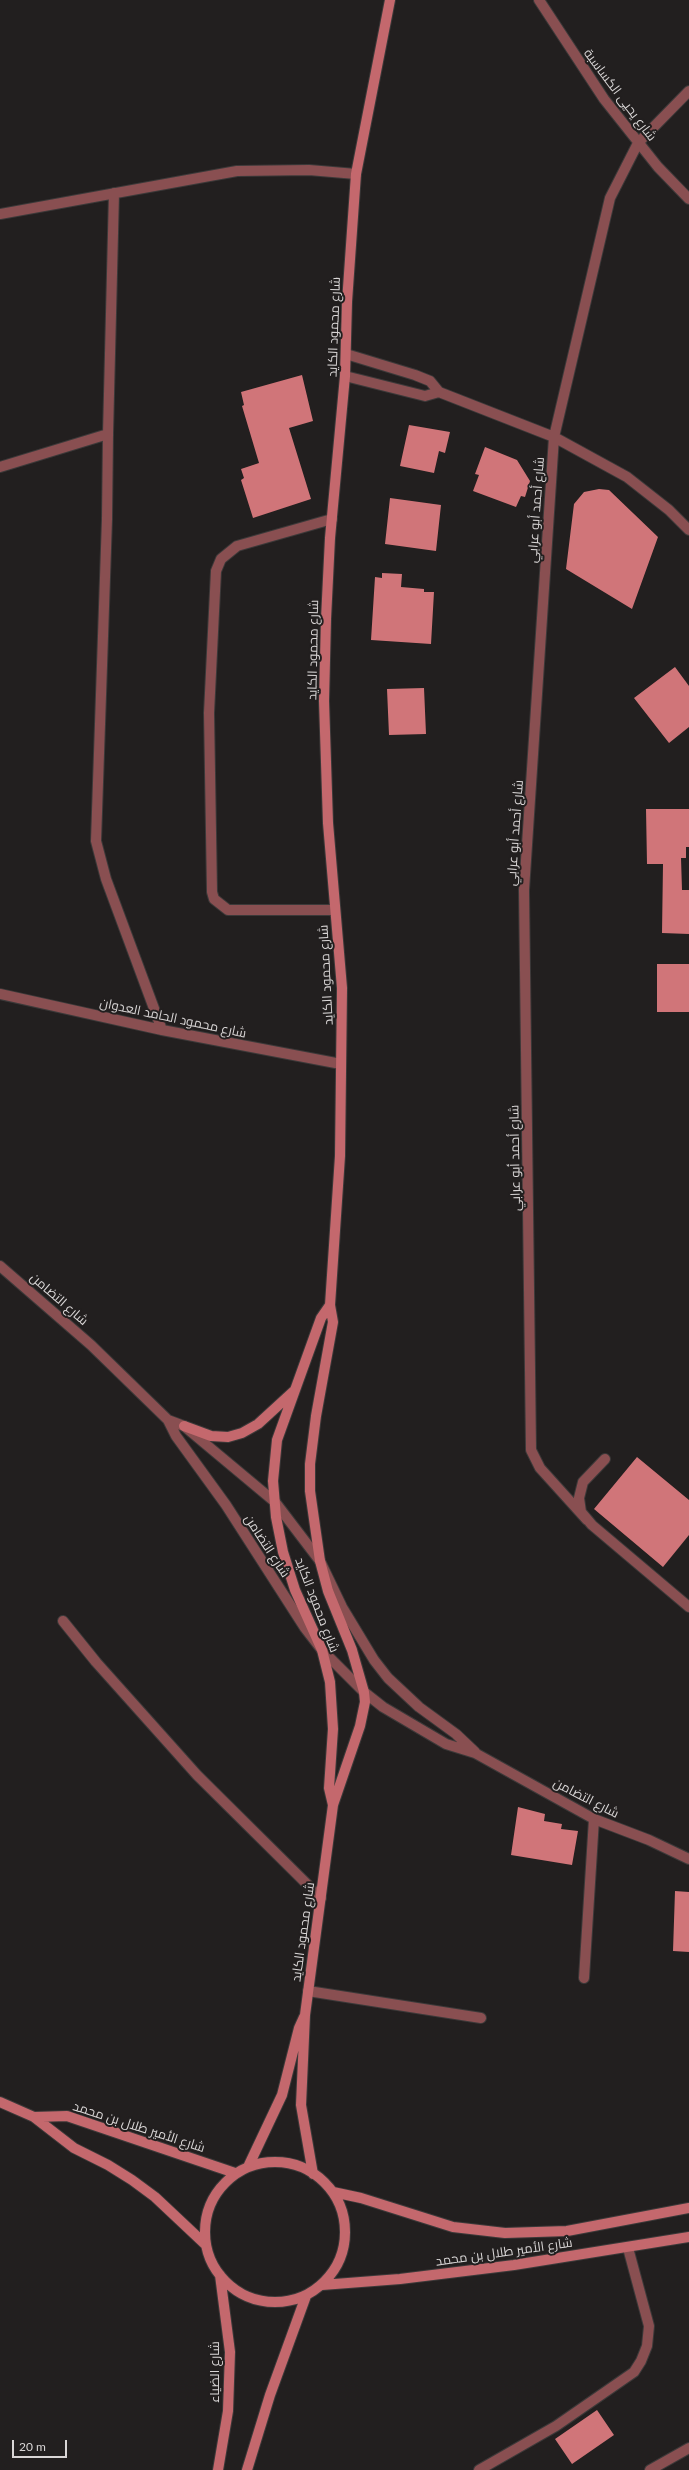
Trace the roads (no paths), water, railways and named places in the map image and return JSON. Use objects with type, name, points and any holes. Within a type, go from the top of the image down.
[{"type":"street","name":"شارع محمود الكايد","points":[[313,2174],[301,2105],[305,2015],[334,1805],[360,1726],[364,1692],[352,1650],[328,1591],[320,1561],[310,1491],[310,1464],[316,1416],[333,1322],[330,1305],[340,1156],[342,988],[328,823],[324,701],[332,519],[345,376],[356,174],[390,0]]},
{"type":"street","name":"شارع يحيى الكساسبة","points":[[539,0],[580,64],[638,143],[689,199]]},
{"type":"street","name":"شارع أحمد أبو عرابي","points":[[689,91],[638,143],[610,198],[554,437],[524,890],[531,1450],[540,1468],[587,1520],[689,1607]]},
{"type":"street","points":[[0,214],[237,171],[309,170],[356,174]]},
{"type":"street","points":[[114,193],[107,527],[96,841],[106,879],[162,1030]]},
{"type":"street","points":[[346,354],[415,375],[430,381],[439,392],[554,437],[627,477],[669,510],[689,530]]},
{"type":"street","points":[[345,376],[426,396],[439,392]]},
{"type":"street","points":[[0,468],[108,434]]},
{"type":"street","points":[[332,519],[237,546],[221,559],[216,570],[209,713],[212,892],[214,899],[228,910],[335,910]]},
{"type":"street","name":"شارع محمود الحامد العدوان","points":[[0,994],[162,1030],[340,1064]]},
{"type":"street","name":"شارع التضامن","points":[[0,1266],[91,1345],[168,1420],[176,1436],[226,1506],[305,1628],[322,1650],[364,1692],[384,1707],[446,1744],[475,1753],[594,1819],[649,1840],[689,1859]]},
{"type":"street","name":"شارع محمود الكايد","points":[[330,1305],[321,1318],[278,1440],[273,1481],[275,1502],[288,1569],[322,1650],[332,1702],[329,1788],[334,1805]]},
{"type":"street","points":[[184,1426],[211,1436],[228,1437],[242,1433],[258,1424],[295,1390]]},
{"type":"street","name":"شارع التضامن","points":[[168,1420],[184,1426],[275,1502],[320,1561],[360,1640],[388,1678],[419,1707],[456,1734],[475,1753]]},
{"type":"street","name":"شارع أحمد أبو عرابي","points":[[587,1520],[581,1512],[579,1498],[583,1482],[605,1459]]},
{"type":"street","points":[[63,1621],[96,1662],[197,1775],[321,1898]]},
{"type":"street","points":[[584,1978],[594,1819]]},
{"type":"street","points":[[308,1991],[481,2018]]},
{"type":"street","name":"شارع محمود الكايد","points":[[248,2167],[282,2095],[299,2028],[305,2015]]},
{"type":"street","name":"شارع الأمير طلال بن محمد","points":[[0,2102],[34,2117],[74,2148],[108,2165],[132,2180],[155,2197],[206,2245]]},
{"type":"street","name":"شارع الأمير طلال بن محمد","points":[[34,2117],[67,2116],[235,2173]]},
{"type":"street","points":[[273,2162],[295,2165],[313,2174],[333,2192],[343,2215],[345,2241],[338,2265],[322,2285],[306,2296],[282,2302],[258,2300],[237,2291],[220,2275],[211,2260],[206,2245],[207,2218],[217,2194],[235,2173],[248,2167],[273,2162]]},
{"type":"street","name":"شارع الأمير طلال بن محمد","points":[[333,2192],[361,2198],[453,2227],[505,2233],[567,2230],[689,2208]]},
{"type":"street","name":"شارع الأمير طلال بن محمد","points":[[322,2285],[438,2274],[628,2248],[689,2237]]},
{"type":"street","points":[[479,2470],[556,2426],[634,2372],[641,2361],[647,2346],[649,2326],[628,2248]]},
{"type":"street","name":"شارع الضياء","points":[[218,2470],[228,2411],[230,2352],[220,2275]]},
{"type":"street","points":[[248,2470],[270,2394],[306,2296]]},
{"type":"street","points":[[650,2470],[689,2448]]}]
